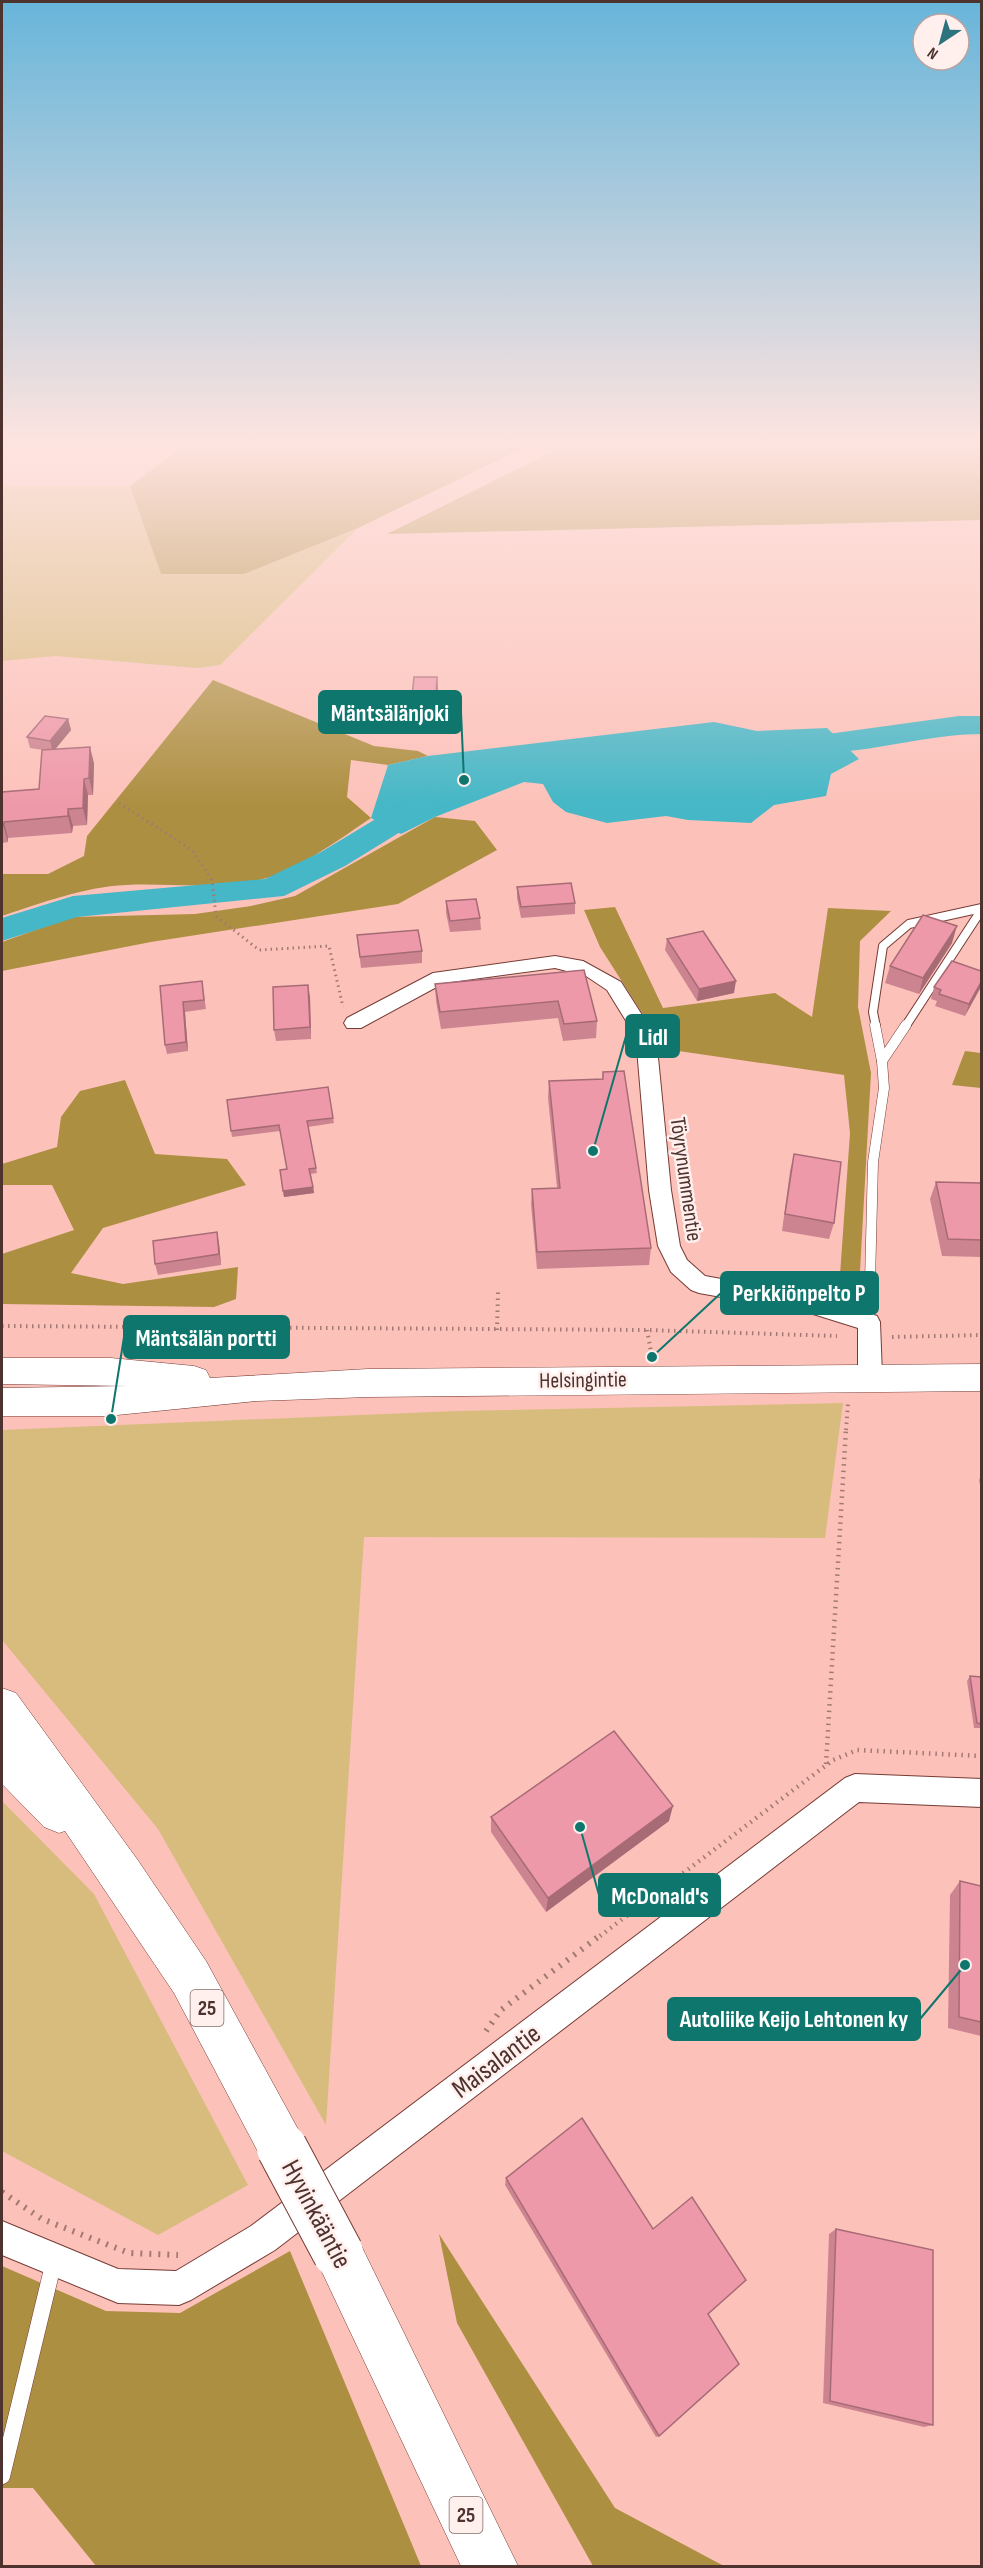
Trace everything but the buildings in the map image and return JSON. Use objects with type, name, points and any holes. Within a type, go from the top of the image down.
[{"type":"highway","name":"Hyvinkääntie","points":[[2,1707],[123,1874],[190,1977],[338,2253],[490,2566]]},
{"type":"highway","name":"Hyvinkääntie","points":[[2,1756],[123,1874]]},
{"type":"main road","name":"Helsingintie","points":[[2,1371],[111,1371],[257,1387]]},
{"type":"main road","name":"Helsingintie","points":[[2,1402],[108,1401],[257,1387],[537,1379],[981,1377]]},
{"type":"street","name":"Töyrynummentie","points":[[354,1023],[440,976],[555,963],[576,965],[593,972],[614,986],[646,1037],[660,1190],[669,1246],[679,1266],[699,1284],[810,1304],[869,1330]]},
{"type":"street","points":[[860,1376],[869,1330]]},
{"type":"street","name":"Maisalantie","points":[[2,2238],[118,2286],[179,2288],[263,2238],[855,1788],[981,1793]]},
{"type":"lane","points":[[882,1061],[981,909]]},
{"type":"lane","points":[[869,1330],[873,1162],[884,1088],[882,1061],[873,1011],[883,946],[909,924],[981,909]]},
{"type":"lane","points":[[2,2476],[54,2260]]},
{"type":"path","points":[[119,803],[192,850],[212,880],[216,916],[259,950],[329,946],[341,1004],[354,1023]]},
{"type":"path","points":[[497,1330],[498,1292]]},
{"type":"path","points":[[2,1326],[869,1330],[981,1335]]},
{"type":"path","points":[[647,1330],[652,1357]]},
{"type":"path","points":[[826,1764],[860,1376]]},
{"type":"path","points":[[2,2192],[42,2219],[129,2253],[183,2255]]},
{"type":"shaded area","points":[[2,567],[158,567],[161,574],[244,574],[262,567],[319,567],[220,665],[197,668],[55,656],[2,661]]},
{"type":"shaded area","points":[[158,567],[262,567],[244,574],[161,574]]},
{"type":"shaded area","points":[[213,680],[374,746],[418,751],[428,756],[388,765],[351,760],[347,797],[371,818],[317,854],[273,876],[226,885],[110,886],[63,896],[2,916],[2,874],[48,874],[84,856],[87,836]]},
{"type":"shaded area","points":[[435,817],[475,821],[497,850],[398,904],[151,942],[2,971],[2,942],[72,917],[195,914],[251,906],[295,896]]},
{"type":"shaded area","points":[[615,907],[663,1008],[775,993],[812,1017],[828,908],[891,911],[860,941],[858,1007],[871,1073],[860,1271],[840,1275],[850,1133],[844,1075],[665,1049],[600,947],[584,910]]},
{"type":"shaded area","points":[[965,1051],[981,1053],[981,1088],[952,1085]]},
{"type":"shaded area","points":[[125,1080],[155,1154],[227,1159],[246,1185],[103,1228],[71,1273],[123,1284],[238,1267],[236,1299],[214,1307],[2,1304],[2,1254],[74,1230],[52,1185],[2,1185],[2,1164],[57,1147],[61,1117],[80,1091]]},
{"type":"shaded area","points":[[843,1403],[825,1538],[364,1537],[326,2125],[158,1829],[2,1640],[2,1430],[456,1411]]},
{"type":"shaded area","points":[[2,1801],[94,1894],[248,2185],[158,2235],[2,2151]]},
{"type":"shaded area","points":[[439,2234],[615,2508],[724,2566],[593,2566],[457,2323]]},
{"type":"shaded area","points":[[290,2251],[421,2566],[96,2566],[33,2488],[2,2488],[2,2266],[106,2311],[180,2313]]},
{"type":"water","points":[[714,722],[757,731],[827,728],[859,759],[831,774],[826,796],[774,805],[751,823],[688,820],[666,816],[607,823],[566,812],[553,802],[543,784],[524,782],[435,817],[401,834],[371,818],[388,765],[428,756]]},
{"type":"waterway","points":[[782,741],[828,743],[959,725],[982,725]]},
{"type":"waterway","points":[[2,930],[73,907],[272,889],[333,859],[438,795]]},
{"type":"place","name":"Mäntsälänjoki","points":[[464,780]]},
{"type":"place","name":"Lidl","points":[[593,1151]]},
{"type":"place","name":"Perkkiönpelto P","points":[[652,1357]]},
{"type":"place","name":"Mäntsälän portti","points":[[111,1419]]},
{"type":"place","name":"McDonald's","points":[[580,1827]]},
{"type":"place","name":"Autoliike Keijo Lehtonen ky","points":[[965,1965]]}]
